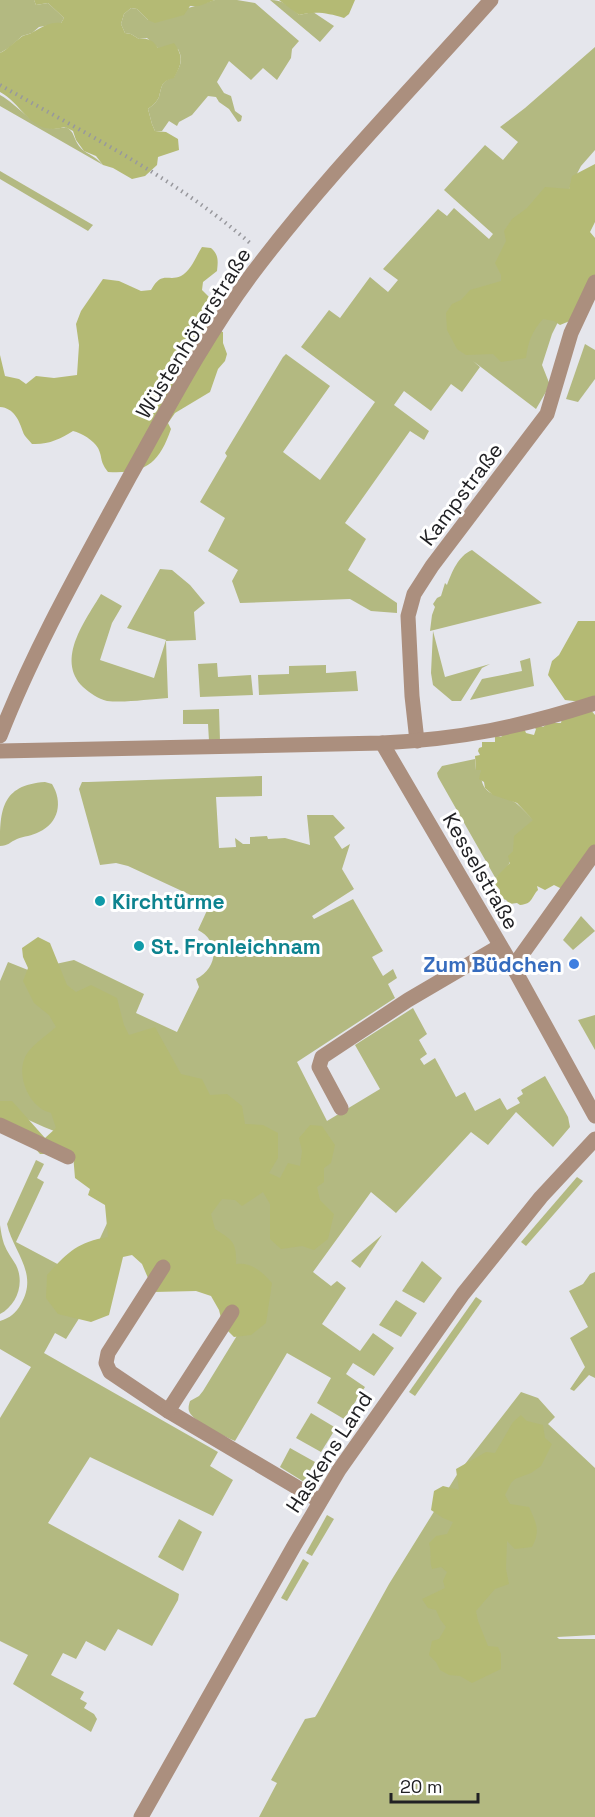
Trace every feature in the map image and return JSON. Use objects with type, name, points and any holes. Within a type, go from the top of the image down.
[{"type":"street","name":"Wüstenhöferstraße","points":[[0,736],[31,666],[128,480],[199,355],[230,306],[266,256],[347,159],[491,0]]},
{"type":"street","name":"Kampstraße","points":[[417,741],[408,624],[410,603],[432,566],[547,414],[571,333],[595,282]]},
{"type":"street","points":[[0,751],[417,741],[454,738],[512,727],[595,703]]},
{"type":"street","name":"Kesselstraße","points":[[382,743],[513,967],[595,1116]]},
{"type":"street","points":[[513,967],[595,852]]},
{"type":"street","points":[[341,1108],[319,1067],[322,1057],[408,1000],[500,946]]},
{"type":"street","points":[[0,1125],[68,1157]]},
{"type":"street","name":"Haskens Land","points":[[141,1817],[320,1501],[463,1294],[541,1197],[595,1139]]},
{"type":"street","points":[[163,1267],[111,1350],[106,1363],[110,1372],[168,1411],[320,1501]]},
{"type":"street","points":[[168,1411],[232,1312]]},
{"type":"path","points":[[0,85],[184,191],[222,218],[266,256]]},
{"type":"green space","points":[[0,0],[34,0],[36,5],[48,3],[64,18],[61,23],[39,27],[32,33],[22,36],[0,53]]},
{"type":"green space","points":[[34,0],[215,0],[199,6],[190,6],[184,15],[155,23],[148,20],[137,9],[131,8],[124,14],[121,24],[125,33],[139,39],[150,40],[158,48],[174,43],[179,52],[181,57],[179,69],[174,78],[164,82],[158,99],[148,109],[155,131],[166,132],[178,139],[179,150],[158,157],[157,165],[145,176],[132,179],[103,165],[96,156],[84,151],[73,131],[65,127],[44,128],[36,124],[0,92],[0,53],[23,36],[50,24],[61,23],[64,18],[48,3],[36,5]]},
{"type":"green space","points":[[215,0],[255,3],[299,41],[292,49],[291,58],[277,80],[263,68],[251,80],[229,61],[217,82],[224,93],[231,96],[235,111],[242,116],[241,121],[238,122],[229,109],[216,97],[208,96],[192,115],[179,122],[177,126],[169,121],[162,131],[155,131],[148,109],[158,99],[164,82],[174,77],[178,70],[180,53],[178,49],[158,48],[147,38],[139,39],[125,33],[121,24],[124,14],[131,8],[137,9],[148,20]]},
{"type":"green space","points":[[270,0],[282,2],[299,15],[313,12],[334,26],[320,42]]},
{"type":"green space","points":[[279,0],[355,0],[349,14],[344,18],[322,13],[299,15]]},
{"type":"green space","points":[[595,47],[595,150],[581,166],[569,189],[595,248],[552,334],[542,365],[550,385],[536,409],[473,361],[480,367],[462,392],[451,384],[431,411],[404,391],[394,405],[429,431],[424,440],[410,431],[345,523],[366,539],[348,570],[397,603],[397,613],[371,611],[350,599],[240,603],[232,581],[238,570],[208,551],[225,518],[200,502],[227,456],[225,453],[283,357],[286,354],[330,386],[283,452],[320,480],[375,402],[301,347],[329,310],[340,318],[370,277],[388,292],[398,280],[383,269],[438,209],[447,216],[454,208],[489,239],[493,234],[444,190],[485,145],[503,160],[518,142],[500,127]]},
{"type":"green space","points":[[0,95],[38,124],[69,129],[81,149],[103,165],[0,106]]},
{"type":"green space","points":[[595,164],[595,222],[590,232],[595,238],[595,290],[582,316],[560,325],[543,319],[531,337],[526,358],[501,362],[493,354],[466,355],[457,349],[447,330],[446,313],[452,304],[461,300],[470,290],[501,281],[501,275],[495,263],[506,241],[504,231],[512,219],[527,208],[545,187],[569,189],[572,176]]},
{"type":"green space","points":[[0,171],[93,225],[88,231],[0,179]]},
{"type":"green space","points":[[202,247],[211,248],[218,261],[217,271],[203,282],[202,290],[210,298],[206,326],[223,332],[223,343],[227,354],[225,361],[218,369],[210,392],[175,413],[168,423],[171,429],[156,459],[141,469],[108,472],[96,445],[87,437],[76,432],[73,431],[49,442],[32,444],[24,435],[15,415],[0,407],[0,355],[5,376],[19,379],[26,384],[36,376],[54,378],[77,375],[79,345],[76,324],[81,311],[103,279],[119,281],[141,291],[151,290],[162,278],[176,278],[185,274]]},
{"type":"green space","points":[[585,344],[595,350],[595,379],[578,402],[566,399]]},
{"type":"green space","points":[[472,550],[542,603],[430,631],[435,607],[433,604],[441,596],[445,583],[447,585],[459,560]]},
{"type":"green space","points":[[160,569],[172,570],[190,585],[205,603],[194,612],[196,640],[166,641],[168,698],[122,702],[100,699],[83,687],[75,676],[72,652],[81,627],[101,594],[122,606],[112,623],[100,660],[154,678],[166,640],[127,628]]},
{"type":"green space","points":[[578,621],[595,621],[595,696],[582,702],[565,700],[548,675],[552,661],[559,655]]},
{"type":"green space","points":[[433,631],[445,677],[490,664],[482,668],[461,701],[452,701],[433,685],[431,673]]},
{"type":"green space","points":[[530,658],[534,686],[470,700],[482,679],[522,671],[520,661]]},
{"type":"green space","points":[[217,663],[218,677],[251,675],[253,695],[200,697],[198,664]]},
{"type":"green space","points":[[326,665],[326,673],[356,671],[358,691],[259,695],[258,675],[289,674],[289,666]]},
{"type":"green space","points":[[219,709],[220,741],[209,741],[208,724],[183,724],[183,710]]},
{"type":"green space","points":[[590,709],[595,715],[595,864],[562,889],[554,885],[545,890],[537,886],[538,890],[527,903],[510,904],[499,897],[500,890],[494,883],[498,875],[510,863],[508,856],[513,851],[514,836],[533,820],[517,803],[493,795],[485,788],[484,782],[479,779],[481,770],[476,770],[475,756],[480,755],[478,751],[482,747],[482,742],[495,742],[495,735],[501,737],[508,729],[524,728],[526,733],[534,735],[536,729],[533,726],[537,724],[543,727],[548,723],[561,723],[562,718]]},
{"type":"green space","points":[[475,759],[476,770],[481,770],[487,790],[516,803],[534,820],[522,835],[508,866],[496,879],[437,773],[442,766]]},
{"type":"green space","points":[[262,776],[262,796],[216,797],[219,848],[236,847],[235,838],[243,844],[250,844],[250,837],[267,836],[268,839],[285,838],[310,845],[307,815],[333,815],[345,828],[334,837],[342,849],[350,844],[342,869],[354,889],[312,916],[314,919],[353,899],[383,951],[372,957],[383,976],[393,969],[397,978],[388,984],[395,998],[297,1062],[327,1121],[380,1089],[355,1045],[413,1008],[427,1034],[419,1040],[427,1054],[420,1059],[424,1065],[435,1058],[456,1097],[465,1092],[475,1111],[500,1098],[507,1110],[520,1103],[517,1098],[523,1094],[521,1090],[545,1076],[568,1117],[570,1127],[553,1147],[516,1112],[488,1145],[471,1132],[396,1213],[371,1192],[313,1272],[331,1286],[337,1281],[346,1288],[322,1324],[360,1351],[373,1333],[394,1348],[374,1376],[353,1363],[346,1374],[365,1387],[344,1419],[317,1403],[331,1378],[287,1353],[235,1441],[209,1428],[191,1415],[190,1401],[203,1391],[249,1316],[128,1241],[66,1339],[55,1333],[44,1353],[218,1452],[210,1466],[233,1480],[213,1516],[90,1457],[48,1523],[179,1594],[178,1600],[152,1646],[118,1629],[105,1651],[86,1641],[76,1659],[63,1653],[51,1675],[84,1692],[80,1699],[87,1703],[84,1708],[94,1714],[97,1719],[91,1732],[13,1684],[28,1655],[0,1641],[0,1418],[31,1367],[0,1349],[0,1321],[15,1313],[26,1293],[27,1282],[23,1263],[7,1224],[36,1160],[44,1164],[37,1178],[44,1182],[16,1242],[82,1277],[135,1163],[0,1107],[0,981],[8,962],[28,970],[74,960],[144,994],[136,1013],[177,1032],[199,987],[196,979],[209,968],[212,962],[213,947],[205,935],[198,930],[210,904],[128,866],[116,863],[100,865],[79,789],[82,782]]},
{"type":"green space","points":[[45,782],[52,784],[57,798],[55,818],[46,828],[0,846],[3,811],[11,794],[30,784]]},
{"type":"green space","points":[[581,916],[595,931],[573,950],[563,940]]},
{"type":"green space","points":[[38,937],[50,943],[67,985],[76,992],[91,985],[117,998],[129,1035],[155,1027],[181,1074],[202,1079],[210,1095],[227,1094],[242,1106],[245,1124],[263,1125],[278,1133],[278,1158],[269,1173],[280,1178],[288,1163],[300,1166],[302,1151],[299,1138],[310,1125],[322,1126],[335,1145],[331,1163],[324,1168],[324,1182],[317,1187],[320,1200],[334,1214],[328,1239],[314,1250],[302,1246],[281,1249],[270,1239],[270,1204],[263,1192],[242,1206],[235,1200],[222,1199],[211,1214],[215,1229],[229,1239],[234,1246],[236,1264],[252,1266],[272,1283],[266,1323],[251,1335],[234,1337],[223,1326],[219,1310],[211,1296],[196,1291],[154,1292],[142,1264],[132,1255],[123,1257],[109,1315],[91,1322],[58,1314],[46,1298],[47,1275],[61,1260],[80,1245],[108,1237],[105,1205],[88,1195],[90,1189],[75,1178],[73,1154],[40,1154],[27,1139],[0,1130],[0,1101],[12,1101],[45,1138],[56,1128],[51,1113],[40,1108],[29,1096],[22,1073],[24,1058],[28,1052],[56,1027],[49,1015],[34,1003],[23,981],[28,968],[22,948]]},
{"type":"green space","points":[[595,1015],[595,1050],[578,1020]]},
{"type":"green space","points":[[577,1177],[583,1181],[526,1246],[521,1242]]},
{"type":"green space","points":[[0,1225],[4,1244],[16,1265],[20,1279],[15,1299],[0,1314]]},
{"type":"green space","points":[[382,1235],[360,1268],[351,1261]]},
{"type":"green space","points":[[422,1261],[442,1278],[424,1303],[402,1291]]},
{"type":"green space","points":[[595,1272],[595,1378],[589,1375],[574,1391],[570,1389],[585,1367],[570,1338],[588,1327],[569,1291],[583,1284],[590,1274]]},
{"type":"green space","points":[[476,1297],[482,1301],[415,1396],[409,1392]]},
{"type":"green space","points":[[396,1300],[417,1313],[401,1337],[379,1325]]},
{"type":"green space","points":[[521,1392],[538,1398],[555,1417],[548,1424],[595,1468],[595,1635],[557,1637],[559,1639],[595,1639],[595,1817],[259,1817],[277,1783],[271,1780],[305,1719],[315,1717],[317,1714],[389,1584],[458,1473]]},
{"type":"green space","points":[[311,1413],[336,1428],[321,1452],[296,1438]]},
{"type":"green space","points":[[521,1415],[527,1421],[543,1425],[545,1438],[552,1444],[541,1466],[515,1479],[505,1495],[510,1504],[529,1507],[537,1531],[532,1547],[515,1549],[507,1541],[506,1569],[509,1584],[495,1589],[476,1611],[488,1646],[498,1647],[501,1654],[501,1669],[472,1683],[460,1676],[449,1675],[440,1670],[429,1655],[432,1641],[439,1639],[446,1627],[436,1610],[428,1608],[422,1599],[445,1588],[443,1581],[447,1572],[441,1567],[432,1569],[429,1543],[436,1536],[447,1534],[453,1522],[431,1510],[434,1491],[443,1486],[459,1490],[456,1469],[486,1452],[495,1453],[513,1422]]},
{"type":"green space","points":[[290,1448],[315,1462],[304,1482],[280,1467]]},
{"type":"green space","points":[[327,1515],[334,1519],[312,1556],[306,1553]]},
{"type":"green space","points":[[179,1519],[202,1532],[183,1571],[158,1557]]},
{"type":"green space","points":[[303,1559],[309,1563],[287,1601],[281,1598]]},
{"type":"place","name":"Kirchtürme","points":[[100,901]]},
{"type":"place","name":"St. Fronleichnam","points":[[139,946]]},
{"type":"place","name":"Zum Büdchen","points":[[574,964]]}]
